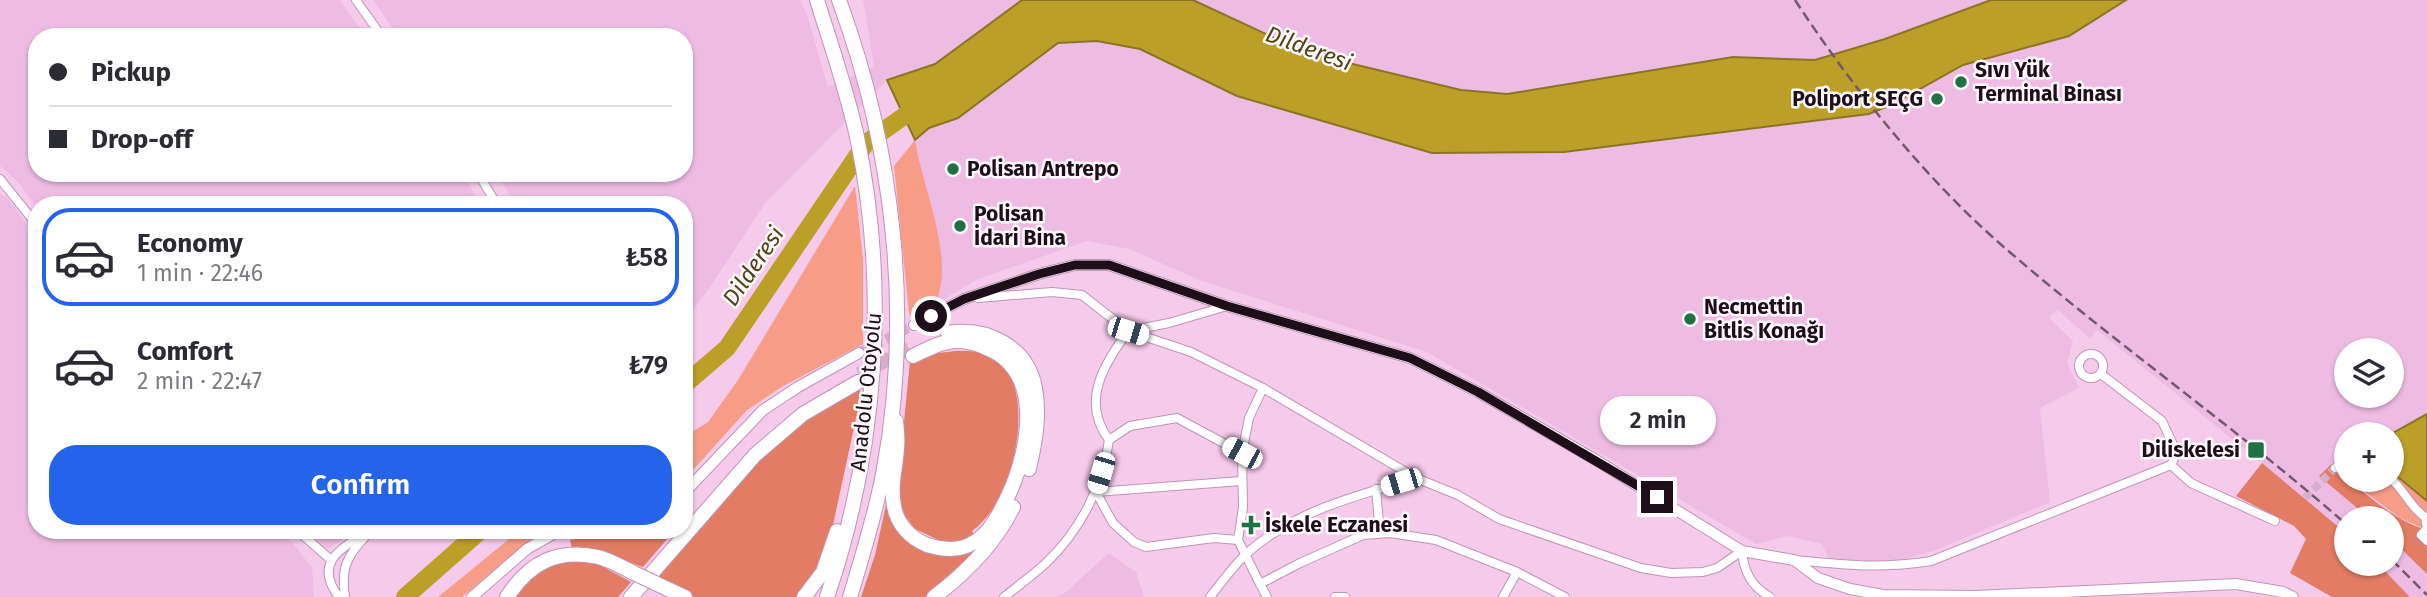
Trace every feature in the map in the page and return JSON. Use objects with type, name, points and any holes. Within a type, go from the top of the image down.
[{"type":"highway","name":"Anadolu Otoyolu","points":[[817,0],[857,138],[871,224],[875,296],[871,390],[863,455],[840,558],[827,597]]},
{"type":"highway","name":"Anadolu Otoyolu","points":[[839,0],[857,50],[877,128],[890,202],[897,303],[895,385],[883,474],[850,597]]},
{"type":"highway","points":[[895,385],[897,446],[892,486],[894,509],[902,525],[916,540],[938,548],[956,549],[967,546],[987,532],[1010,493],[1021,463],[1027,432],[1026,400],[1020,377],[1009,363],[996,352],[979,344],[946,342],[913,351],[931,338],[961,331],[978,332],[995,337],[1011,347],[1024,362],[1035,386],[1037,411],[1034,446],[1028,472],[1003,528],[977,560],[934,597]]},
{"type":"highway","points":[[693,516],[772,428],[801,407],[858,378],[776,435],[755,454],[693,526]]},
{"type":"highway","points":[[804,597],[823,572],[833,547],[871,390]]},
{"type":"highway","points":[[623,597],[672,539]]},
{"type":"highway","points":[[631,597],[681,539]]},
{"type":"highway","points":[[507,597],[519,579],[534,566],[552,558],[575,555],[599,557],[685,597]]},
{"type":"main road","points":[[914,325],[964,299],[1039,274],[1075,265],[1109,265],[1227,306],[1410,358],[1478,392],[1742,551],[1794,560],[1818,578],[1850,589],[1883,595],[1976,596],[2236,584],[2283,592],[2292,597]]},
{"type":"main road","points":[[693,484],[763,410],[797,387],[859,352]]},
{"type":"main road","points":[[472,597],[527,549],[544,539]]},
{"type":"street","points":[[356,0],[376,28]]},
{"type":"street","points":[[0,179],[28,214]]},
{"type":"street","points":[[964,299],[1052,292],[1082,295],[1128,331],[1191,352],[1264,388],[1416,478],[1458,495],[1499,519],[1641,568],[1671,573],[1703,572],[1717,568],[1742,551],[1748,578],[1770,597]]},
{"type":"street","points":[[1004,597],[1047,562],[1080,520],[1096,492],[1109,440],[1095,413],[1096,391],[1102,372],[1128,331],[1169,323],[1227,306]]},
{"type":"street","points":[[1794,560],[1865,567],[1895,567],[1931,561],[2171,465],[2177,453],[2162,421],[2101,374]]},
{"type":"street","points":[[1264,388],[1249,418],[1242,453],[1243,508],[1238,540],[1267,597]]},
{"type":"street","points":[[1109,440],[1130,426],[1177,418],[1242,453]]},
{"type":"street","points":[[2171,465],[2192,483],[2275,521]]},
{"type":"street","points":[[1210,597],[1246,555],[1261,542],[1309,513],[1346,497],[1416,478]]},
{"type":"street","points":[[1096,492],[1241,481]]},
{"type":"street","points":[[1376,489],[1380,533]]},
{"type":"street","points":[[1096,492],[1113,523],[1134,542],[1146,547],[1214,538],[1238,540]]},
{"type":"street","points":[[2400,492],[2400,496],[2426,520],[2424,538]]},
{"type":"street","points":[[1260,584],[1363,535],[1390,533],[1436,540],[1517,572],[1565,597]]},
{"type":"street","points":[[307,539],[331,560]]},
{"type":"street","points":[[339,597],[329,575],[331,560],[339,550],[357,539]]},
{"type":"street","points":[[345,597],[343,573],[347,561],[364,539]]},
{"type":"street","points":[[1503,597],[1517,572]]},
{"type":"street","points":[[1335,597],[1345,597]]},
{"type":"shaded area","points":[[0,0],[340,0],[360,28],[28,28],[28,182],[468,182],[475,196],[28,196],[20,184],[0,166]]},
{"type":"shaded area","points":[[373,0],[800,0],[807,14],[828,87],[874,67],[863,0],[1022,0],[935,64],[887,80],[766,202],[693,310],[693,196],[510,196],[502,182],[693,182],[693,28],[393,28]]},
{"type":"shaded area","points":[[1022,0],[1193,0],[1307,53],[1461,90],[1507,94],[1733,57],[1815,60],[1885,39],[1991,0],[2126,0],[2069,36],[1963,65],[1893,104],[1869,114],[1564,152],[1432,153],[1237,96],[1140,49],[1097,41],[1058,43],[958,118],[929,128],[915,140],[887,80],[935,64]]},
{"type":"shaded area","points":[[1193,0],[1991,0],[1885,39],[1815,60],[1733,57],[1507,94],[1461,90],[1307,53]]},
{"type":"shaded area","points":[[2126,0],[2427,0],[2427,414],[2404,427],[2404,422],[2334,422],[2334,462],[2319,476],[2334,489],[2334,492],[2338,492],[2355,506],[2334,506],[2334,523],[2097,330],[2090,339],[2057,309],[2049,318],[2073,341],[2067,363],[2079,388],[2040,408],[2050,502],[1934,551],[1884,564],[1829,560],[1822,544],[1788,536],[1756,544],[1427,352],[1202,281],[1129,249],[1087,241],[978,279],[937,303],[942,271],[915,140],[929,128],[958,118],[1059,43],[1097,41],[1140,49],[1237,96],[1432,153],[1564,152],[1869,114],[1893,104],[1963,65],[2069,36]]},
{"type":"shaded area","points":[[915,140],[939,238],[942,270],[937,303],[914,323],[909,313],[894,166]]},
{"type":"shaded area","points":[[855,186],[863,259],[863,344],[783,386],[747,410],[693,470],[693,431],[708,422],[738,380]]},
{"type":"shaded area","points":[[0,193],[8,199],[28,226],[28,539],[290,539],[312,568],[314,597],[0,597]]},
{"type":"shaded area","points":[[955,351],[983,353],[1005,368],[1013,382],[1017,401],[1017,441],[1008,479],[996,504],[972,531],[974,535],[960,543],[945,543],[915,529],[902,512],[898,483],[910,361],[931,354]]},
{"type":"shaded area","points":[[859,387],[861,395],[831,534],[828,534],[813,576],[803,590],[796,597],[694,597],[656,578],[688,539],[693,539],[693,532],[719,500],[785,433]]},
{"type":"shaded area","points":[[2427,414],[2427,501],[2404,482],[2404,427]]},
{"type":"shaded area","points":[[2262,463],[2334,523],[2334,576],[2390,576],[2410,597],[2332,597],[2290,573],[2306,539],[2294,526],[2236,496]]},
{"type":"shaded area","points":[[2331,464],[2334,467],[2334,489],[2319,476]]},
{"type":"shaded area","points":[[2404,483],[2427,501],[2427,530],[2404,520],[2404,506],[2384,506],[2365,492],[2404,492]]},
{"type":"shaded area","points":[[2338,492],[2363,492],[2381,506],[2355,506]]},
{"type":"shaded area","points":[[886,505],[900,530],[920,548],[945,556],[974,550],[974,554],[925,597],[861,597],[875,555]]},
{"type":"shaded area","points":[[2404,520],[2423,529],[2427,544],[2427,574],[2404,552]]},
{"type":"shaded area","points":[[316,539],[345,539],[326,549]]},
{"type":"shaded area","points":[[509,539],[533,539],[462,597],[438,597]]},
{"type":"shaded area","points":[[667,539],[643,567],[589,548],[572,549],[570,540]]},
{"type":"shaded area","points":[[2404,552],[2427,574],[2427,597],[2410,597],[2390,576],[2404,576]]},
{"type":"shaded area","points":[[1109,553],[1136,572],[1144,597],[1056,597],[1067,591]]},
{"type":"shaded area","points":[[583,560],[598,564],[631,582],[618,597],[514,597],[527,581],[544,570]]},
{"type":"waterway","name":"Dilderesi","points":[[693,377],[727,348],[866,143],[924,102]]},
{"type":"waterway","name":"Dilderesi","points":[[405,597],[471,539]]},
{"type":"tunnel","points":[[859,353],[914,325]]},
{"type":"tunnel","points":[[859,374],[914,346]]},
{"type":"tunnel","points":[[2305,498],[2334,469]]},
{"type":"railway","points":[[1795,0],[1842,68],[1922,167],[1981,227],[2053,289],[2334,514]]},
{"type":"railway","points":[[2404,572],[2427,595]]},
{"type":"place","name":"Sıvı Yük Terminal Binası","points":[[1961,82]]},
{"type":"place","name":"Poliport SEÇG","points":[[1937,99]]},
{"type":"place","name":"Polisan Antrepo","points":[[953,169]]},
{"type":"place","name":"Polisan İdari Bina","points":[[960,226]]},
{"type":"place","name":"Necmettin Bitlis Konağı","points":[[1690,319]]},
{"type":"place","name":"Diliskelesi","points":[[2256,450]]},
{"type":"place","name":"İskele Eczanesi","points":[[1251,525]]},
{"type":"route","points":[[931,316],[964,299],[1039,274],[1075,265],[1109,265],[1227,306],[1410,358],[1478,392],[1657,497]]}]
